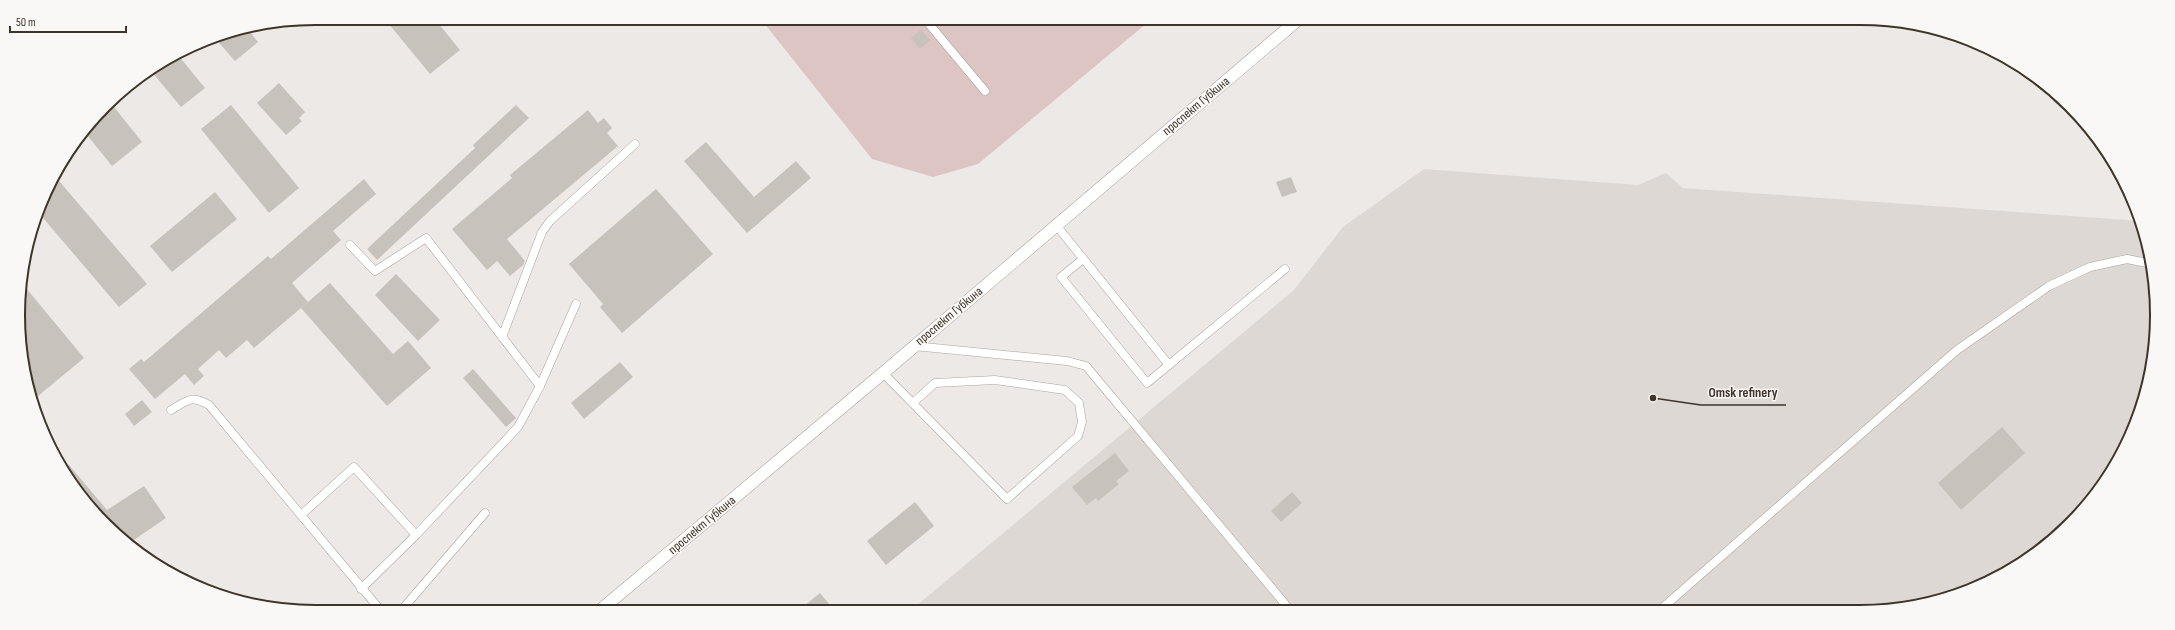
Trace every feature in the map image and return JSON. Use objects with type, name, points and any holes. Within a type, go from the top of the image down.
[{"type":"street","name":"проспект Губкина","points":[[606,605],[883,373],[1292,25]]},
{"type":"lane","points":[[930,25],[985,91]]},
{"type":"lane","points":[[502,337],[542,232],[550,221],[635,144]]},
{"type":"lane","points":[[1056,226],[1169,365]]},
{"type":"lane","points":[[350,246],[375,272],[426,238],[540,386]]},
{"type":"lane","points":[[1083,259],[1061,277],[1147,383],[1285,269]]},
{"type":"lane","points":[[1666,605],[1958,350],[2049,286],[2090,267],[2127,259],[2145,263]]},
{"type":"lane","points":[[361,589],[416,535],[518,427],[540,386],[576,304]]},
{"type":"lane","points":[[914,346],[1067,361],[1086,366],[1286,605]]},
{"type":"lane","points":[[883,373],[1007,498],[1078,436],[1082,422],[1079,403],[1065,390],[995,380],[935,383],[913,403]]},
{"type":"lane","points":[[171,410],[190,398],[200,399],[209,405],[376,605]]},
{"type":"lane","points":[[301,515],[354,467],[416,535]]},
{"type":"lane","points":[[406,605],[485,513]]},
{"type":"shaded area","points":[[766,25],[1145,25],[978,164],[933,177],[872,159]]},
{"type":"shaded area","points":[[1424,169],[1638,185],[1666,173],[1683,188],[2134,221],[2148,277],[2150,315],[2148,353],[2135,408],[2120,443],[2111,460],[2090,492],[2065,520],[2037,545],[2005,566],[1988,575],[1953,590],[1898,603],[1860,605],[917,605],[1294,290],[1343,227]]},
{"type":"building","points":[[390,25],[440,25],[460,50],[430,74]]},
{"type":"building","points":[[921,30],[930,40],[920,49],[911,38]]},
{"type":"building","points":[[251,33],[258,42],[235,61],[218,42]]},
{"type":"building","points":[[181,58],[205,88],[181,107],[154,74]]},
{"type":"building","points":[[279,83],[305,112],[299,118],[302,121],[286,135],[257,103]]},
{"type":"building","points":[[231,105],[299,188],[269,213],[201,129]]},
{"type":"building","points":[[516,105],[529,118],[377,260],[367,249],[475,148],[473,145]]},
{"type":"building","points":[[114,107],[142,142],[112,166],[87,135]]},
{"type":"building","points":[[588,110],[598,123],[604,118],[612,128],[607,133],[618,146],[507,239],[525,261],[523,265],[510,276],[497,261],[487,270],[452,229],[512,178],[510,175]]},
{"type":"building","points":[[706,142],[754,197],[796,161],[811,178],[747,233],[684,161]]},
{"type":"building","points":[[1291,177],[1297,192],[1282,197],[1276,182]]},
{"type":"building","points":[[364,179],[376,194],[333,231],[341,240],[292,283],[308,302],[254,348],[247,340],[226,358],[219,350],[198,369],[204,376],[194,385],[185,374],[155,399],[129,369],[141,359],[144,362],[268,256],[271,259]]},
{"type":"building","points":[[59,180],[147,284],[119,307],[42,217]]},
{"type":"building","points":[[656,189],[713,254],[622,333],[600,307],[603,304],[569,264]]},
{"type":"building","points":[[215,192],[237,219],[172,272],[150,246]]},
{"type":"building","points":[[396,274],[440,320],[418,341],[375,295]]},
{"type":"building","points":[[330,283],[393,354],[408,341],[431,368],[387,406],[301,308]]},
{"type":"building","points":[[26,289],[84,358],[37,397],[27,353],[25,315]]},
{"type":"building","points":[[620,362],[633,377],[584,419],[571,403]]},
{"type":"building","points":[[473,369],[516,418],[506,427],[463,378]]},
{"type":"building","points":[[142,400],[152,412],[134,426],[125,414]]},
{"type":"building","points":[[2002,427],[2025,453],[1961,510],[1938,483]]},
{"type":"building","points":[[1115,453],[1129,471],[1116,481],[1119,484],[1098,501],[1096,498],[1087,505],[1072,487]]},
{"type":"building","points":[[69,465],[107,510],[144,486],[166,518],[133,541],[97,506],[85,492],[68,466]]},
{"type":"building","points":[[1292,492],[1302,503],[1281,522],[1271,511]]},
{"type":"building","points":[[915,502],[934,526],[886,565],[867,541]]},
{"type":"building","points":[[820,593],[830,605],[805,605]]},
{"type":"place","name":"Omsk refinery","points":[[1653,398]]}]
